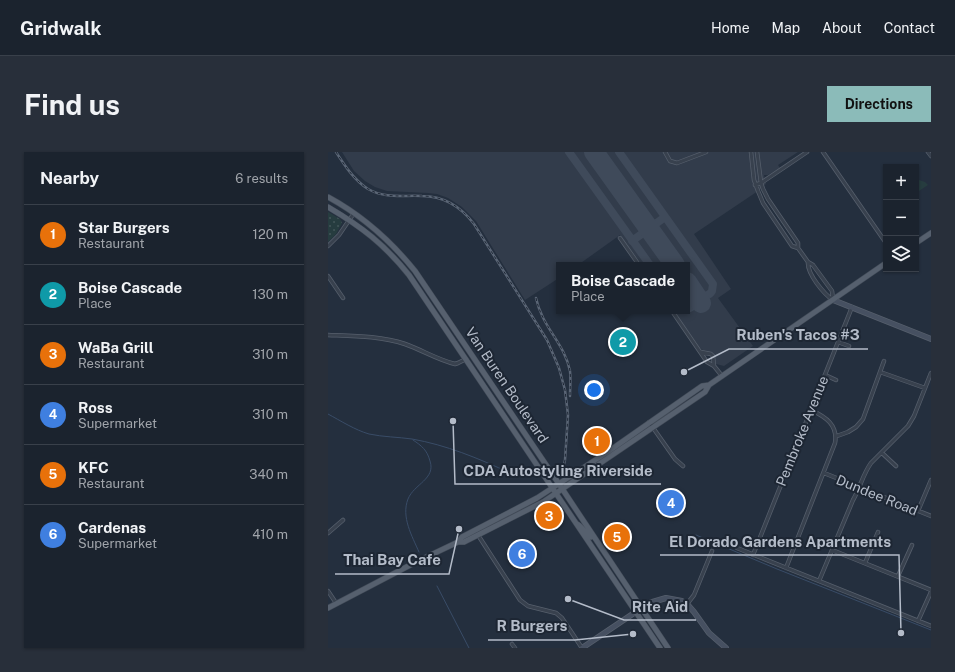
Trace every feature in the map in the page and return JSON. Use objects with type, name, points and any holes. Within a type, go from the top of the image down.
[{"type":"main road","name":"Van Buren Boulevard","points":[[328,197],[354,213],[382,235],[416,270],[668,648]]},
{"type":"main road","name":"Van Buren Boulevard","points":[[328,207],[372,237],[400,264],[466,358],[660,648]]},
{"type":"main road","points":[[919,241],[931,232]]},
{"type":"main road","points":[[458,542],[464,542],[536,506],[563,490],[705,392],[709,385],[883,266]]},
{"type":"main road","points":[[478,535],[477,532],[559,484],[702,386],[709,385]]},
{"type":"main road","points":[[328,608],[458,542],[462,537],[491,523]]},
{"type":"main road","points":[[576,524],[583,527],[588,535],[594,538]]},
{"type":"main road","points":[[588,542],[594,543],[602,556],[610,561]]},
{"type":"street","points":[[665,152],[668,160],[674,163],[706,152]]},
{"type":"street","points":[[751,152],[755,185],[763,203],[792,246],[798,248]]},
{"type":"street","points":[[757,152],[761,183],[768,200],[798,242],[798,248],[808,262],[813,265],[832,291],[833,300]]},
{"type":"street","points":[[755,185],[761,183],[807,152]]},
{"type":"street","points":[[823,152],[883,239]]},
{"type":"street","points":[[928,152],[931,156]]},
{"type":"street","points":[[328,246],[339,235],[354,213]]},
{"type":"street","points":[[620,238],[637,262]]},
{"type":"street","points":[[808,262],[807,268],[826,296],[931,339]]},
{"type":"street","points":[[328,276],[343,298]]},
{"type":"street","name":"Pembroke Avenue","points":[[753,555],[852,307]]},
{"type":"street","points":[[674,314],[707,362],[714,366],[722,376]]},
{"type":"street","points":[[328,335],[378,338],[392,341],[424,351],[455,364],[466,358]]},
{"type":"street","points":[[838,342],[849,346]]},
{"type":"street","points":[[701,352],[712,354],[714,366]]},
{"type":"street","points":[[836,436],[848,432],[856,427],[863,419],[884,361]]},
{"type":"street","points":[[880,372],[925,388]]},
{"type":"street","points":[[819,581],[867,470],[882,452],[908,426],[914,416],[931,373]]},
{"type":"street","points":[[825,375],[836,380]]},
{"type":"street","points":[[786,568],[835,443],[836,436],[834,428],[829,420],[821,414],[811,410]]},
{"type":"street","points":[[649,422],[675,460],[683,466]]},
{"type":"street","points":[[882,452],[896,466]]},
{"type":"street","name":"Dundee Road","points":[[824,473],[931,516]]},
{"type":"street","points":[[918,511],[931,480]]},
{"type":"street","points":[[328,533],[343,520]]},
{"type":"street","points":[[865,563],[878,532]]},
{"type":"street","points":[[478,535],[520,600],[528,606],[556,612],[562,618],[582,648],[641,608],[654,601],[666,598],[687,604],[709,633],[726,648]]},
{"type":"street","points":[[898,576],[912,545]]},
{"type":"street","points":[[737,548],[931,626]]},
{"type":"street","points":[[832,550],[898,576],[931,591],[918,621]]},
{"type":"street","points":[[687,604],[694,595],[712,551]]},
{"type":"street","points":[[328,591],[336,603]]},
{"type":"street","points":[[512,644],[515,648]]},
{"type":"shaded area","points":[[342,152],[798,152],[778,165],[780,168],[768,175],[764,175],[766,184],[755,193],[694,234],[731,289],[718,298],[753,346],[724,366],[716,364],[715,356],[712,352],[700,348],[676,314],[690,314],[690,262],[640,262],[620,235],[582,262],[556,262],[556,280],[525,300],[476,221],[462,207],[448,198],[437,194],[387,191],[375,187],[365,181],[354,171]]},
{"type":"green space","points":[[919,180],[928,185],[919,191]]},
{"type":"green space","points":[[328,212],[340,219],[342,223],[336,234],[328,242]]},
{"type":"waterway","points":[[328,414],[353,428],[369,434],[412,439],[450,448],[510,473]]},
{"type":"waterway","points":[[413,440],[422,446],[426,451],[431,467],[427,477],[411,494],[406,506],[408,526],[419,552]]},
{"type":"waterway","points":[[696,535],[931,630]]},
{"type":"waterway","points":[[437,586],[469,648]]},
{"type":"taxiway","points":[[569,152],[648,262]]},
{"type":"taxiway","points":[[619,152],[713,284],[712,291],[709,295],[695,293],[695,301],[690,308]]},
{"type":"taxiway","points":[[632,241],[665,217]]},
{"type":"runway","points":[[594,152],[673,262]]},
{"type":"runway","points":[[690,286],[701,303]]},
{"type":"railway","points":[[336,152],[354,177],[368,189],[381,194],[395,196],[422,196],[445,200],[463,212],[474,224],[547,340],[559,368],[565,390],[568,415],[565,460],[562,474]]},
{"type":"railway","points":[[536,298],[543,318],[567,361],[570,371],[570,396]]},
{"type":"place","name":"Boise Cascade","points":[[623,342]]},
{"type":"place","name":"Ruben's Tacos #3","points":[[684,372]]},
{"type":"place","name":"CDA Autostyling Riverside","points":[[453,421]]},
{"type":"place","name":"Star Burgers","points":[[597,441]]},
{"type":"place","name":"Ross","points":[[671,503]]},
{"type":"place","name":"WaBa Grill","points":[[549,516]]},
{"type":"place","name":"Thai Bay Cafe","points":[[459,529]]},
{"type":"place","name":"KFC","points":[[617,537]]},
{"type":"place","name":"Cardenas","points":[[522,554]]},
{"type":"place","name":"Rite Aid","points":[[568,599]]},
{"type":"place","name":"El Dorado Gardens Apartments","points":[[901,633]]},
{"type":"place","name":"R Burgers","points":[[633,634]]}]
